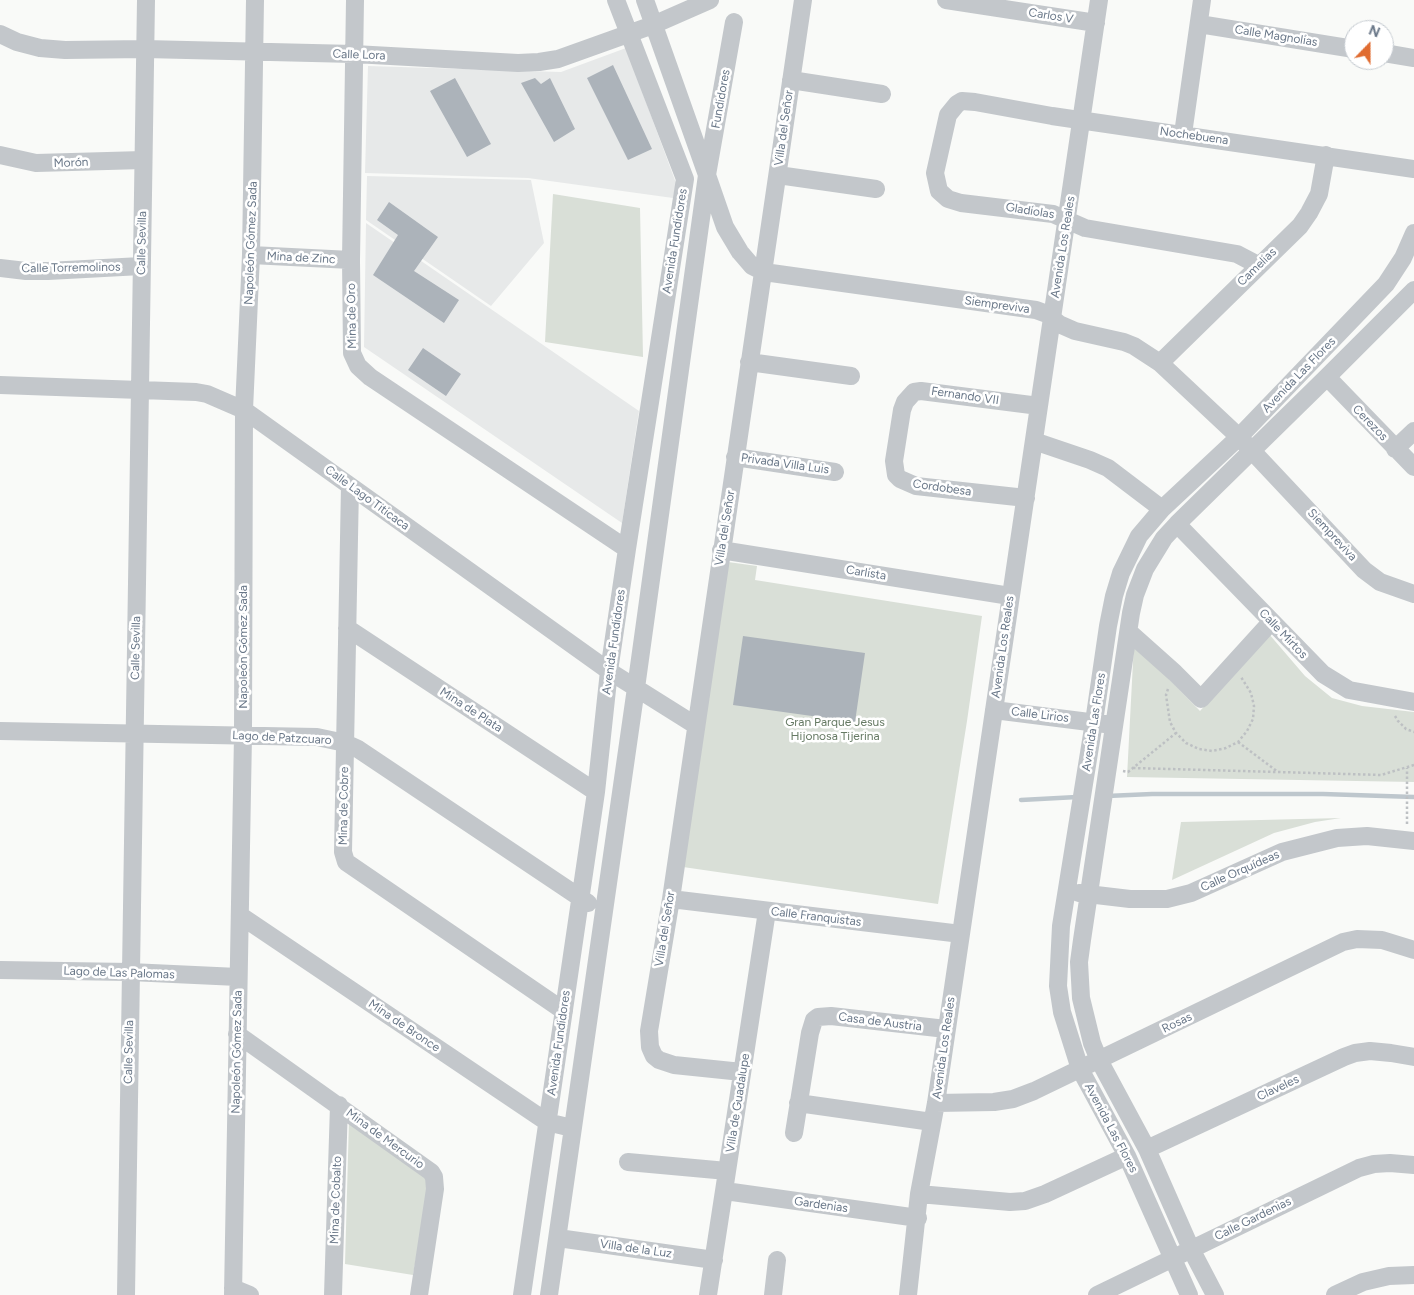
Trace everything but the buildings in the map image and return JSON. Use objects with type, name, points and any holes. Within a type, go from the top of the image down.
[{"type":"street","name":"Calle Sevilla","points":[[126,1295],[146,0]]},
{"type":"street","name":"Napoleón Gómez Sada","points":[[233,1292],[238,977],[241,916],[244,410],[251,255],[255,0]]},
{"type":"street","name":"Mina de Oro","points":[[356,0],[350,338],[352,353],[358,366],[370,377],[627,549]]},
{"type":"street","name":"Avenida Fundidores","points":[[522,1295],[596,792],[609,671],[685,179],[616,0]]},
{"type":"street","name":"Avenida Fundidores","points":[[549,1295],[707,175],[645,0]]},
{"type":"street","name":"Calle Lora","points":[[0,34],[17,42],[40,48],[65,50],[145,49],[354,54],[518,63],[539,62],[558,59],[653,25],[710,0]]},
{"type":"street","name":"Villa del Señor","points":[[742,1072],[674,1065],[659,1060],[654,1056],[649,1040],[649,1031],[671,899],[695,725],[764,272],[803,0]]},
{"type":"street","name":"Carlos V","points":[[946,0],[1096,23]]},
{"type":"street","name":"Avenida Los Reales","points":[[908,1295],[918,1218],[919,1194],[936,1103],[1099,0]]},
{"type":"street","points":[[1183,134],[1202,0]]},
{"type":"street","name":"Fundidores","points":[[707,175],[734,22]]},
{"type":"street","name":"Calle Magnolias","points":[[1199,24],[1344,47]]},
{"type":"street","points":[[1394,55],[1414,58]]},
{"type":"street","points":[[791,80],[882,94]]},
{"type":"street","name":"Nochebuena","points":[[975,102],[1052,116],[1414,168]]},
{"type":"street","name":"Gladiolas","points":[[975,102],[956,104],[948,115],[935,173],[936,184],[943,196],[954,201],[1058,215],[1085,228],[1237,254],[1258,265]]},
{"type":"street","name":"Morón","points":[[0,155],[36,163],[143,160]]},
{"type":"street","name":"Camelias","points":[[1160,363],[1258,265],[1300,226],[1319,194],[1326,155]]},
{"type":"street","points":[[685,179],[707,175],[725,226],[733,241],[752,266],[764,272]]},
{"type":"street","points":[[778,175],[876,189]]},
{"type":"street","name":"Avenida Las Flores","points":[[1189,1295],[1128,1156],[1080,1069],[1062,1012],[1058,986],[1061,926],[1066,891],[1114,596],[1121,573],[1139,536],[1162,509],[1240,437],[1386,284],[1404,258],[1414,233]]},
{"type":"street","name":"Mina de Zinc","points":[[251,255],[351,260]]},
{"type":"street","name":"Calle Torremolinos","points":[[0,268],[48,271],[141,266]]},
{"type":"street","name":"Siempreviva","points":[[764,272],[1036,310],[1047,314],[1066,328],[1134,346],[1160,363],[1240,437],[1364,570],[1380,582],[1414,594]]},
{"type":"street","name":"Avenida Las Flores","points":[[1215,1295],[1191,1249],[1147,1149],[1099,1060],[1092,1043],[1080,981],[1082,940],[1135,596],[1145,569],[1164,538],[1414,290]]},
{"type":"street","points":[[749,362],[851,376]]},
{"type":"street","name":"Cerezos","points":[[1327,377],[1414,468]]},
{"type":"street","name":"Calle Lago Titicaca","points":[[0,385],[196,392],[219,399],[244,410],[609,671],[695,725]]},
{"type":"street","name":"Fernando VII","points":[[902,410],[909,396],[920,390],[1039,406]]},
{"type":"street","name":"Cordobesa","points":[[902,410],[894,462],[896,475],[900,479],[916,486],[1026,498]]},
{"type":"street","points":[[1395,449],[1414,431]]},
{"type":"street","points":[[1034,441],[1108,468],[1162,509]]},
{"type":"street","name":"Privada Villa Luis","points":[[735,457],[835,472]]},
{"type":"street","name":"Mina de Cobre","points":[[350,486],[343,852],[346,862],[564,1012]]},
{"type":"street","name":"Calle Mirtos","points":[[1177,524],[1323,674],[1349,690],[1414,702]]},
{"type":"street","name":"Carlista","points":[[721,550],[1010,596]]},
{"type":"street","points":[[1129,632],[1201,699],[1271,622]]},
{"type":"street","name":"Mina de Plata","points":[[347,628],[596,792]]},
{"type":"street","name":"Calle Lirios","points":[[994,710],[1115,725]]},
{"type":"street","name":"Lago de Patzcuaro","points":[[0,731],[317,738],[345,743],[579,899],[604,912]]},
{"type":"street","name":"Calle Orquídeas","points":[[1066,891],[1130,899],[1167,899],[1191,893],[1282,852],[1337,838],[1366,836],[1414,841]]},
{"type":"street","name":"Calle Franquistas","points":[[671,899],[961,934]]},
{"type":"street","name":"Villa de Guadalupe","points":[[708,1295],[767,911]]},
{"type":"street","name":"Mina de Bronce","points":[[241,916],[547,1122],[572,1128]]},
{"type":"street","name":"Rosas","points":[[936,1103],[994,1102],[1013,1099],[1034,1091],[1343,942],[1357,939],[1382,940],[1414,950]]},
{"type":"street","name":"Lago de Las Palomas","points":[[0,970],[130,972],[238,977]]},
{"type":"street","name":"Casa de Austria","points":[[798,1103],[810,1033],[814,1020],[821,1016],[946,1029]]},
{"type":"street","name":"Mina de Mercurio","points":[[237,1034],[425,1167],[434,1177],[435,1189],[420,1295]]},
{"type":"street","name":"Claveles","points":[[1147,1149],[1355,1053],[1370,1051],[1391,1052],[1414,1057]]},
{"type":"street","points":[[794,1134],[798,1103],[932,1122]]},
{"type":"street","name":"Mina de Cobalto","points":[[332,1295],[339,1105]]},
{"type":"street","points":[[919,1194],[1010,1202],[1025,1201],[1045,1194],[1128,1156]]},
{"type":"street","points":[[628,1162],[727,1172]]},
{"type":"street","name":"Calle Gardenias","points":[[1097,1295],[1359,1168],[1374,1164],[1390,1163],[1414,1165]]},
{"type":"street","name":"Gardenias","points":[[725,1191],[918,1218]]},
{"type":"street","name":"Villa de la Luz","points":[[558,1238],[714,1260]]},
{"type":"street","points":[[772,1295],[777,1260]]},
{"type":"street","points":[[1335,1295],[1363,1282],[1389,1276],[1414,1275]]},
{"type":"street","points":[[233,1292],[250,1295]]},
{"type":"path","points":[[1169,688],[1166,695],[1170,722],[1176,733],[1186,743],[1199,749],[1212,751],[1226,748],[1238,742],[1247,732],[1253,719],[1254,706],[1251,693],[1240,676]]},
{"type":"path","points":[[1394,714],[1398,722],[1406,729],[1414,732]]},
{"type":"path","points":[[1108,768],[1128,772],[1176,733]]},
{"type":"path","points":[[1238,742],[1278,772]]},
{"type":"path","points":[[1133,768],[1381,775],[1414,765]]},
{"type":"path","points":[[1407,768],[1407,824]]},
{"type":"shaded area","points":[[626,48],[676,183],[673,198],[528,178],[365,173],[368,66],[561,72]]},
{"type":"shaded area","points":[[367,176],[531,180],[544,243],[491,306],[366,220]]},
{"type":"shaded area","points":[[366,223],[639,411],[622,523],[364,347]]},
{"type":"green space","points":[[553,194],[640,208],[643,357],[545,342]]},
{"type":"green space","name":"Gran Parque Jesus Hijonosa Tijerina","points":[[728,562],[757,566],[755,580],[982,616],[938,904],[683,867]]},
{"type":"green space","points":[[1269,634],[1305,676],[1332,698],[1362,706],[1414,712],[1414,782],[1127,777],[1134,643],[1200,711]]},
{"type":"green space","points":[[1341,818],[1315,822],[1274,833],[1172,880],[1181,822]]},
{"type":"green space","points":[[349,1120],[431,1176],[413,1275],[345,1264]]},
{"type":"waterway","points":[[1107,796],[1152,794],[1323,794],[1414,797]]},
{"type":"waterway","points":[[1021,800],[1077,797]]}]
